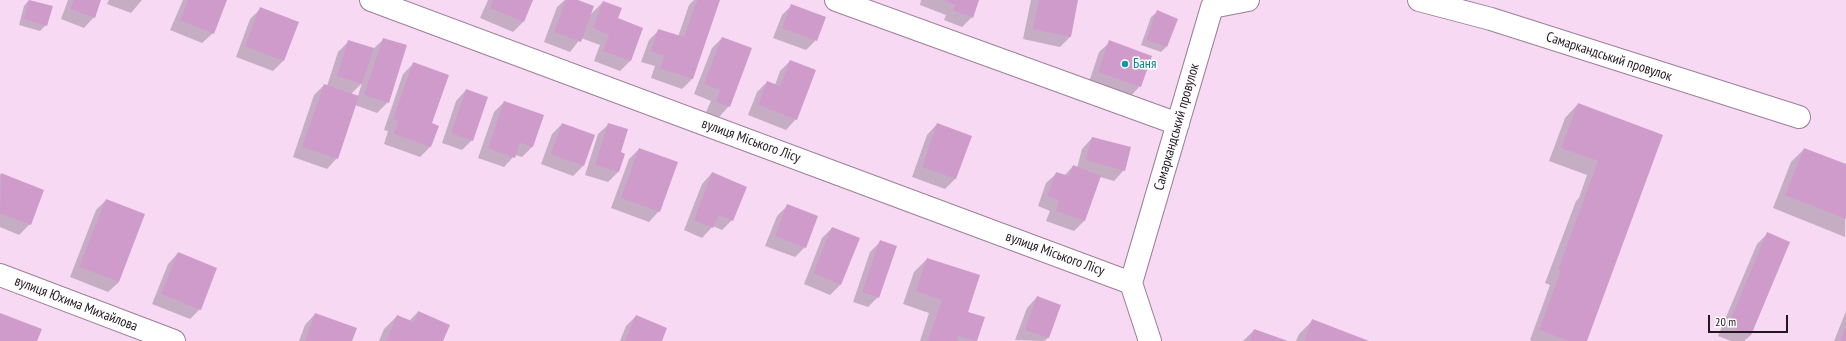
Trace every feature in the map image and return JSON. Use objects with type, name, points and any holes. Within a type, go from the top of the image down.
[{"type":"street","name":"вулиця Міського Лісу","points":[[371,0],[1131,283]]},
{"type":"street","points":[[836,0],[1178,124]]},
{"type":"street","name":"Самаркандський провулок","points":[[1131,283],[1212,7],[1248,0]]},
{"type":"street","name":"Самаркандський провулок","points":[[1419,0],[1498,22],[1799,117]]},
{"type":"street","name":"вулиця Юхима Михайлова","points":[[0,275],[174,341]]},
{"type":"street","points":[[1131,283],[1150,341]]},
{"type":"building","points":[[29,0],[53,6],[47,26],[24,19]]},
{"type":"building","points":[[74,0],[101,0],[95,18],[70,9]]},
{"type":"building","points":[[188,0],[227,0],[214,34],[180,20]]},
{"type":"building","points":[[493,0],[533,0],[524,22],[490,8]]},
{"type":"building","points":[[566,0],[578,0],[594,6],[581,42],[554,32]]},
{"type":"building","points":[[697,0],[720,0],[693,79],[660,68],[664,56],[651,51],[658,29],[684,37]]},
{"type":"building","points":[[944,0],[979,0],[973,18],[953,10],[955,5]]},
{"type":"building","points":[[1039,0],[1078,0],[1071,37],[1033,29]]},
{"type":"building","points":[[603,1],[622,8],[618,18],[643,28],[631,61],[603,51],[609,35],[593,28]]},
{"type":"building","points":[[791,4],[826,17],[817,41],[782,28]]},
{"type":"building","points":[[260,7],[299,22],[284,61],[245,46]]},
{"type":"building","points":[[1157,10],[1178,19],[1167,47],[1146,40]]},
{"type":"building","points":[[722,37],[752,48],[730,107],[716,102],[720,90],[704,84]]},
{"type":"building","points":[[383,38],[407,45],[389,103],[364,95]]},
{"type":"building","points":[[348,40],[374,48],[362,84],[337,76]]},
{"type":"building","name":"Баня","points":[[1109,40],[1152,56],[1141,87],[1098,72]]},
{"type":"building","points":[[790,60],[816,70],[797,120],[758,105],[767,81],[780,86]]},
{"type":"building","points":[[413,62],[449,75],[432,123],[439,126],[431,147],[394,134],[398,121],[393,119]]},
{"type":"building","points":[[324,84],[359,96],[338,159],[302,147]]},
{"type":"building","points":[[466,89],[488,97],[473,141],[451,133]]},
{"type":"building","points":[[504,101],[544,115],[533,147],[520,143],[515,158],[488,148]]},
{"type":"building","points":[[1578,103],[1663,135],[1587,341],[1569,341],[1539,330],[1561,271],[1558,270],[1598,161],[1561,148]]},
{"type":"building","points":[[562,123],[595,135],[584,166],[551,154]]},
{"type":"building","points":[[608,123],[628,129],[621,152],[625,154],[619,172],[595,165]]},
{"type":"building","points":[[937,123],[972,136],[956,179],[922,167]]},
{"type":"building","points":[[1092,137],[1131,147],[1125,171],[1086,160]]},
{"type":"building","points":[[639,148],[678,162],[660,212],[621,198]]},
{"type":"building","points":[[1804,148],[1846,164],[1846,219],[1785,195]]},
{"type":"building","points":[[1073,165],[1101,176],[1085,221],[1056,211],[1059,201],[1047,196],[1056,172],[1069,176]]},
{"type":"building","points":[[712,172],[747,187],[733,221],[719,215],[713,228],[694,220]]},
{"type":"building","points":[[1,173],[44,190],[31,225],[0,213]]},
{"type":"building","points":[[106,199],[145,214],[119,282],[79,267]]},
{"type":"building","points":[[787,204],[818,216],[806,248],[775,236]]},
{"type":"building","points":[[832,227],[860,238],[841,285],[813,273]]},
{"type":"building","points":[[1767,232],[1790,242],[1751,335],[1728,326]]},
{"type":"building","points":[[880,240],[897,246],[879,298],[862,292]]},
{"type":"building","points":[[178,252],[217,268],[201,310],[161,294]]},
{"type":"building","points":[[927,258],[980,275],[968,312],[985,317],[977,341],[958,336],[957,341],[928,341],[942,300],[916,291]]},
{"type":"building","points":[[1037,296],[1061,305],[1049,338],[1025,330]]},
{"type":"building","points":[[418,311],[450,325],[443,341],[386,341],[397,315],[414,322]]},
{"type":"building","points":[[0,313],[42,329],[37,341],[0,341]]},
{"type":"building","points":[[315,313],[357,328],[352,341],[305,341]]},
{"type":"building","points":[[636,315],[667,328],[662,341],[625,341]]},
{"type":"building","points":[[1312,319],[1369,341],[1304,341]]},
{"type":"building","points":[[1846,326],[1846,341],[1840,341]]},
{"type":"building","points":[[1254,329],[1288,341],[1250,341]]},
{"type":"place","name":"Баня","points":[[1125,64]]}]
